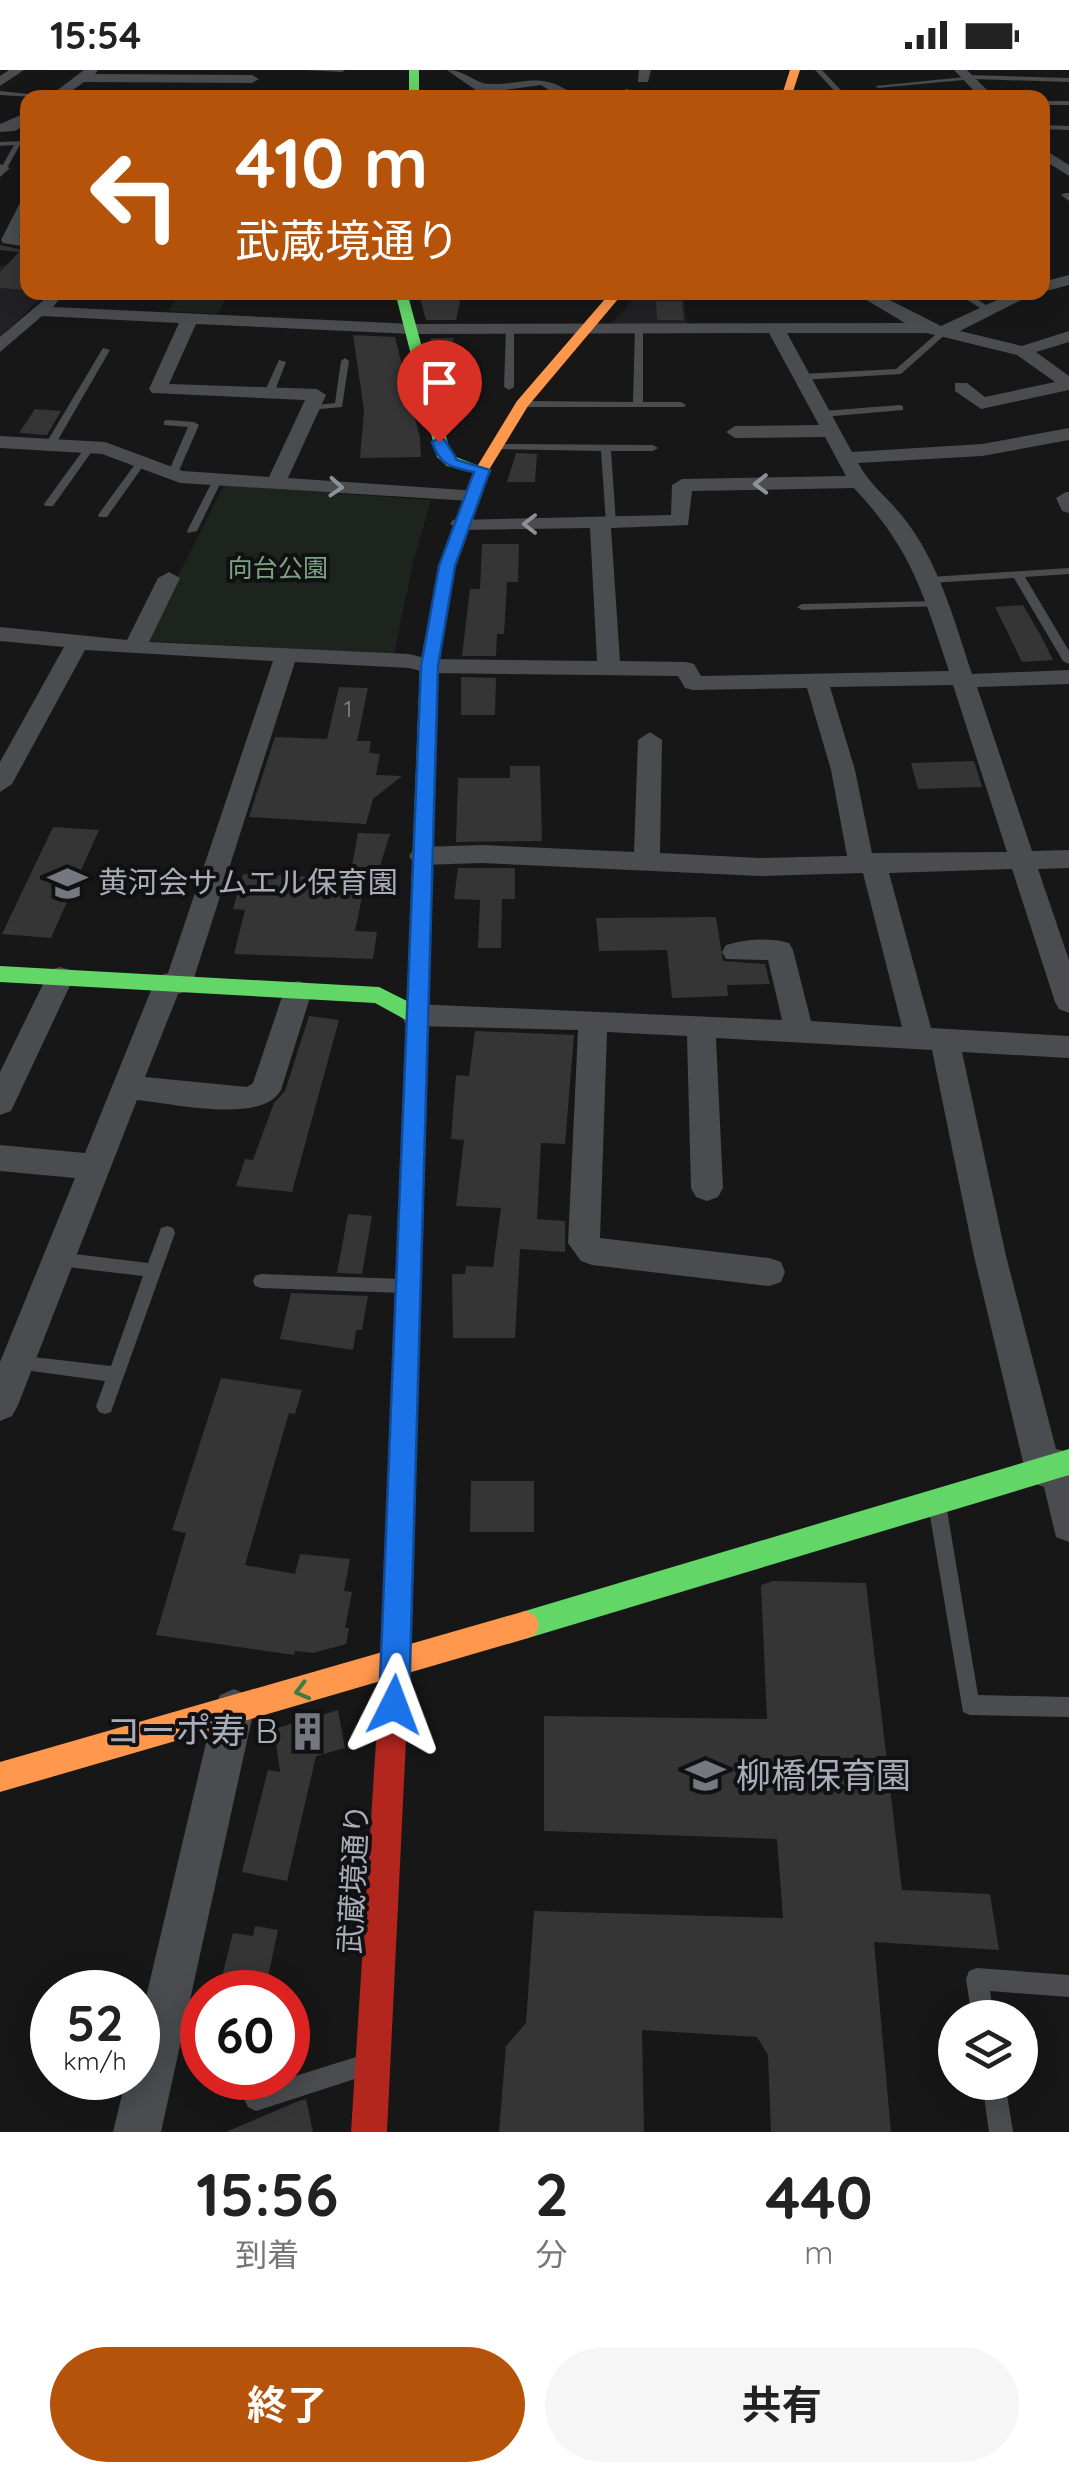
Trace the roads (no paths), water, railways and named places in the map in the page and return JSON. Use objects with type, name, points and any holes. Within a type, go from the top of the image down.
[{"type":"main road","points":[[403,300],[444,457],[452,463],[482,470]]},
{"type":"main road","name":"武蔵境通り","points":[[369,2132],[396,1665],[415,1015],[430,666],[440,598],[460,524],[515,396],[611,300]]},
{"type":"main road","points":[[0,974],[380,995],[415,1015]]},
{"type":"main road","points":[[0,1777],[396,1665],[1057,1465]]},
{"type":"street","points":[[0,82],[18,70]]},
{"type":"street","points":[[453,70],[485,90]]},
{"type":"street","points":[[62,90],[87,74],[255,75]]},
{"type":"street","points":[[502,90],[542,80],[571,80]]},
{"type":"street","points":[[542,80],[559,90]]},
{"type":"street","points":[[5,240],[20,217]]},
{"type":"street","points":[[0,347],[49,300]]},
{"type":"street","points":[[877,300],[936,330],[1010,300]]},
{"type":"street","points":[[36,310],[412,329],[936,330],[1023,351],[1069,385]]},
{"type":"street","points":[[190,318],[157,393],[317,395],[276,483]]},
{"type":"street","points":[[775,328],[859,482],[896,521],[934,592],[1069,1002]]},
{"type":"street","points":[[1023,351],[1069,336]]},
{"type":"street","points":[[962,386],[981,403],[1069,385]]},
{"type":"street","points":[[735,432],[827,423]]},
{"type":"street","points":[[848,458],[982,450],[1069,434]]},
{"type":"street","points":[[0,442],[105,448],[180,477],[471,496]]},
{"type":"street","points":[[460,524],[680,521],[682,485],[859,482]]},
{"type":"street","points":[[1069,498],[1069,508]]},
{"type":"street","points":[[606,523],[608,668]]},
{"type":"street","points":[[135,648],[170,578]]},
{"type":"street","points":[[0,634],[135,648],[409,661],[430,666],[686,668],[693,683],[1069,677]]},
{"type":"street","points":[[2,776],[78,642]]},
{"type":"street","points":[[0,1405],[14,1348],[58,1259],[173,984],[286,656]]},
{"type":"street","points":[[817,683],[867,862],[932,1041],[990,1256],[1057,1465],[1069,1524]]},
{"type":"street","points":[[648,864],[650,740]]},
{"type":"street","points":[[422,856],[482,854],[760,867],[1069,858]]},
{"type":"street","points":[[736,952],[779,950],[799,1032]]},
{"type":"street","points":[[0,1104],[60,977]]},
{"type":"street","points":[[127,1088],[251,1098],[266,1090],[298,991]]},
{"type":"street","points":[[415,1015],[594,1020],[1069,1047]]},
{"type":"street","points":[[594,1020],[584,1243],[592,1252],[769,1272]]},
{"type":"street","points":[[701,1026],[706,1188]]},
{"type":"street","points":[[0,1158],[95,1167]]},
{"type":"street","points":[[137,2132],[234,1709]]},
{"type":"lane","points":[[307,70],[342,70]]},
{"type":"lane","points":[[818,70],[837,90]]},
{"type":"lane","points":[[1052,70],[1054,80]]},
{"type":"lane","points":[[878,86],[966,76],[1069,80]]},
{"type":"lane","points":[[0,144],[20,143],[1,170]]},
{"type":"lane","points":[[973,300],[988,309]]},
{"type":"lane","points":[[638,405],[639,328]]},
{"type":"lane","points":[[510,329],[515,396],[681,405]]},
{"type":"lane","points":[[802,377],[898,372],[936,330]]},
{"type":"lane","points":[[50,445],[106,350]]},
{"type":"lane","points":[[312,408],[339,405],[345,360]]},
{"type":"lane","points":[[270,394],[282,362]]},
{"type":"lane","points":[[827,423],[900,408]]},
{"type":"lane","points":[[167,423],[194,424],[173,472]]},
{"type":"lane","points":[[494,447],[653,448]]},
{"type":"lane","points":[[49,504],[90,448]]},
{"type":"lane","points":[[606,449],[606,523]]},
{"type":"lane","points":[[104,514],[140,462]]},
{"type":"lane","points":[[192,531],[217,480]]},
{"type":"lane","points":[[802,607],[1069,571]]},
{"type":"lane","points":[[1018,575],[1069,662]]},
{"type":"lane","points":[[105,1406],[167,1233]]},
{"type":"lane","points":[[58,1259],[152,1270]]},
{"type":"lane","points":[[261,1281],[407,1286]]},
{"type":"lane","points":[[14,1348],[116,1374]]},
{"type":"lane","points":[[936,1501],[970,1705],[1069,1707]]},
{"type":"lane","points":[[980,2000],[976,1979],[1069,1986]]},
{"type":"lane","points":[[310,2083],[374,2063]]},
{"type":"lane","points":[[996,2100],[1001,2132]]},
{"type":"place","name":"黄河会サムエル保育園","points":[[68,883]]},
{"type":"place","name":"コーポ寿 B","points":[[308,1731]]},
{"type":"place","name":"柳橋保育園","points":[[706,1776]]},
{"type":"park label","name":"向台公園","points":[[278,568]]}]
